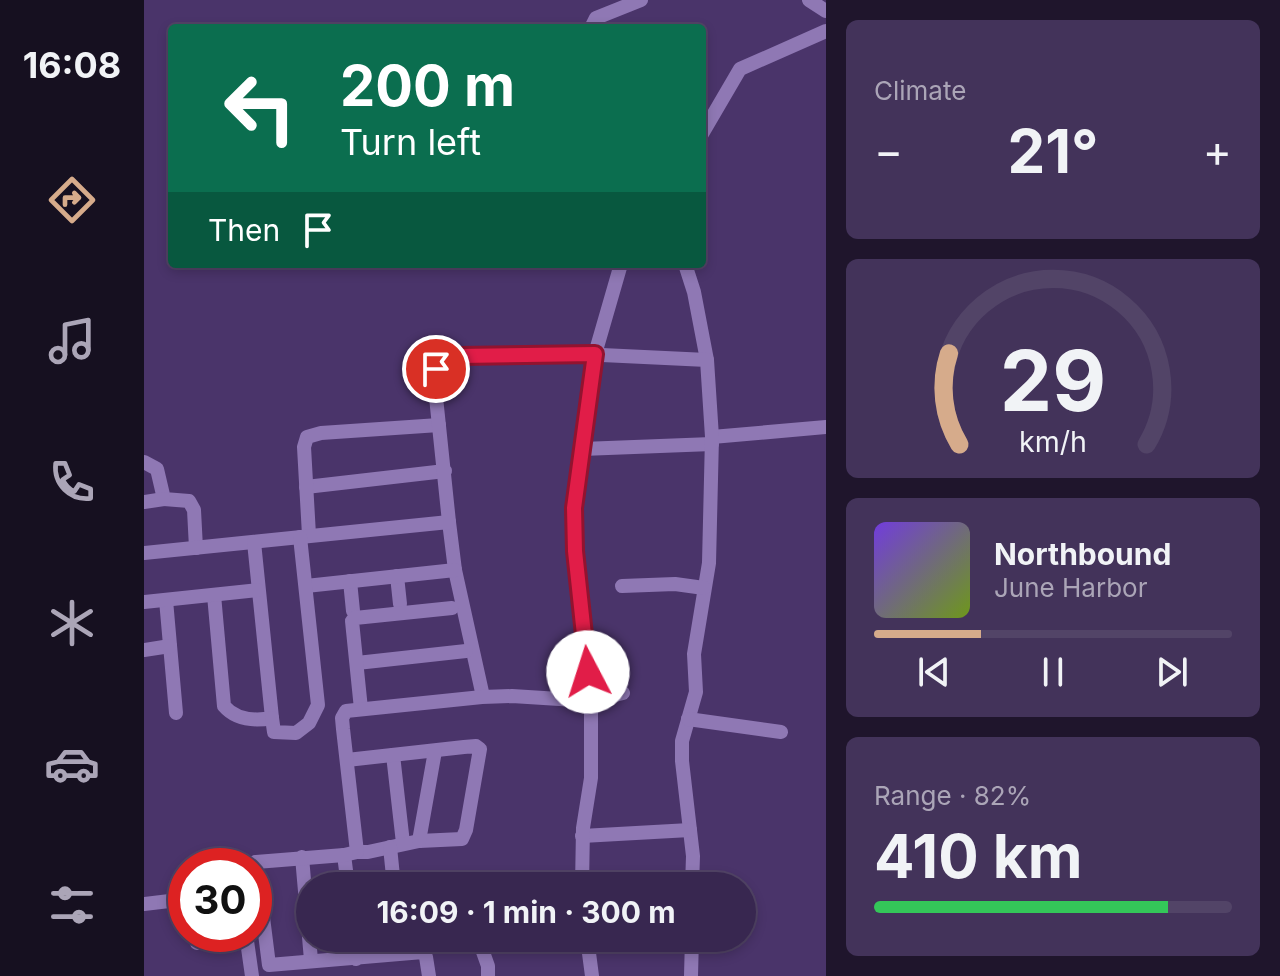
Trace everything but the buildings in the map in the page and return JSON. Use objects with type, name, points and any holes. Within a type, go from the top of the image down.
[{"type":"street","points":[[593,24],[596,18],[641,0]]},
{"type":"street","points":[[809,0],[826,11]]},
{"type":"street","points":[[706,127],[740,69],[826,31]]},
{"type":"street","points":[[582,872],[582,836],[591,778],[591,701],[575,551],[575,494],[595,354],[620,268]]},
{"type":"street","points":[[686,268],[707,360],[712,441],[709,563],[694,654],[696,692],[682,741],[692,872]]},
{"type":"street","points":[[482,692],[455,570],[434,378],[436,369],[443,360],[459,356],[595,354],[707,360]]},
{"type":"street","points":[[254,542],[274,732],[293,734],[303,729],[316,712],[318,690],[306,586],[304,443],[310,435],[439,425]]},
{"type":"street","points":[[582,449],[712,441],[826,427]]},
{"type":"street","points":[[144,462],[157,469],[164,499]]},
{"type":"street","points":[[306,487],[445,471]]},
{"type":"street","points":[[144,502],[164,499],[189,501],[194,510],[196,548]]},
{"type":"street","points":[[144,553],[449,522]]},
{"type":"street","points":[[306,586],[455,570]]},
{"type":"street","points":[[397,576],[400,604]]},
{"type":"street","points":[[350,581],[353,611]]},
{"type":"street","points":[[622,586],[675,584],[704,588]]},
{"type":"street","points":[[144,602],[258,590]]},
{"type":"street","points":[[214,595],[224,706],[249,720],[272,718]]},
{"type":"street","points":[[166,600],[176,713]]},
{"type":"street","points":[[361,709],[352,621],[355,618],[452,608]]},
{"type":"street","points":[[144,650],[170,646]]},
{"type":"street","points":[[357,663],[466,651]]},
{"type":"street","points":[[349,872],[347,760],[342,718],[346,711],[512,696],[591,701],[623,693]]},
{"type":"street","points":[[688,719],[781,732]]},
{"type":"street","points":[[272,861],[350,854],[419,841],[462,839],[480,749],[473,746],[347,760]]},
{"type":"street","points":[[419,841],[435,751]]},
{"type":"street","points":[[393,755],[397,845],[395,872]]},
{"type":"street","points":[[582,836],[690,830]]},
{"type":"street","points":[[302,857],[311,960]]},
{"type":"street","points":[[144,904],[168,901]]},
{"type":"street","points":[[248,952],[252,976]]},
{"type":"street","points":[[267,952],[269,965],[356,959],[378,952]]},
{"type":"street","points":[[355,952],[356,959]]},
{"type":"street","points":[[423,952],[429,976]]},
{"type":"street","points":[[483,952],[488,976]]},
{"type":"street","points":[[589,952],[592,976]]},
{"type":"street","points":[[691,976],[692,952]]},
{"type":"route","points":[[436,369],[443,360],[459,356],[595,354],[574,508],[575,551],[588,672]]}]
